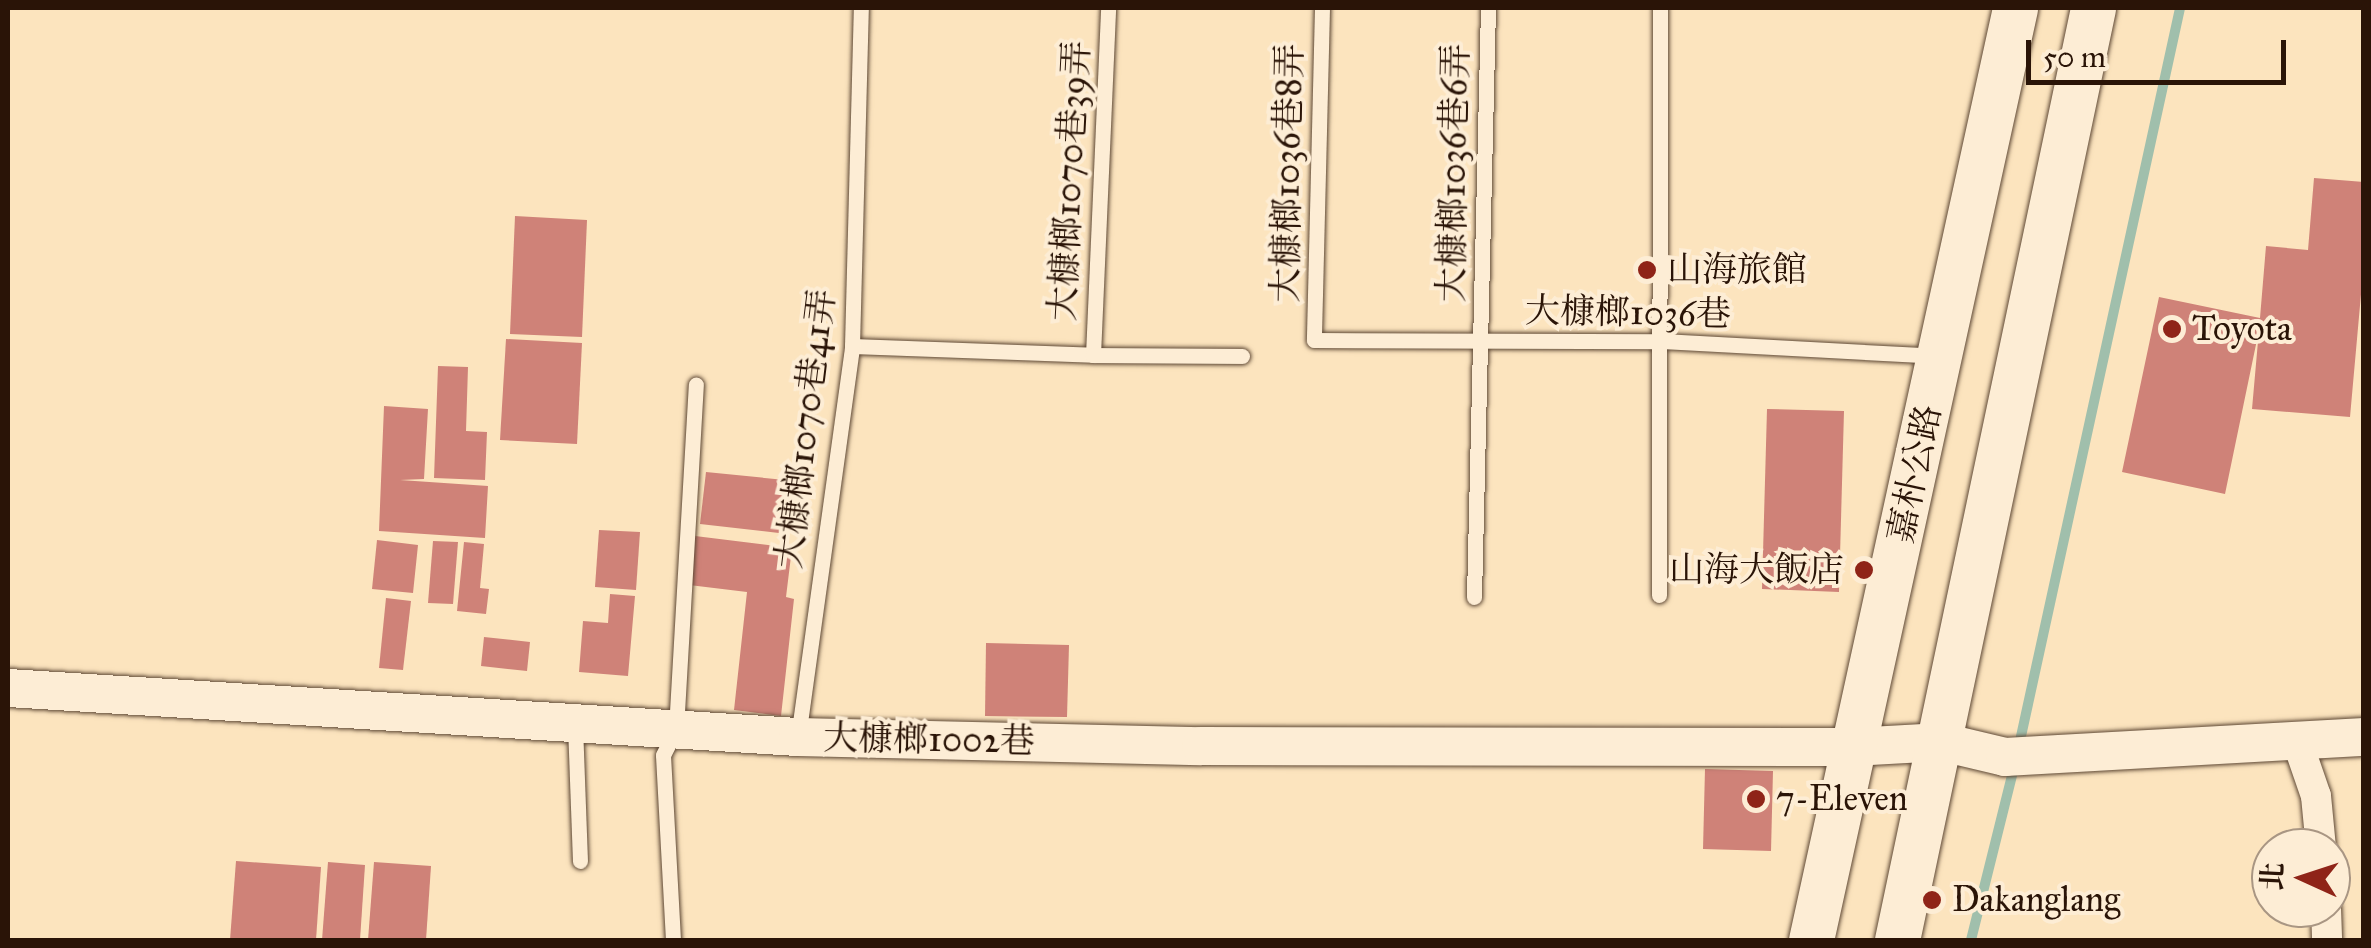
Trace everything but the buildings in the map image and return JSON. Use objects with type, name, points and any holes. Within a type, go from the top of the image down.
[{"type":"main road","name":"嘉朴公路","points":[[1812,940],[2015,8]]},
{"type":"main road","points":[[1897,940],[1942,742],[2093,8]]},
{"type":"street","name":"大槺榔1002巷","points":[[8,688],[798,737],[1200,746],[1852,747],[1942,742],[2005,757],[2296,738],[2364,738]]},
{"type":"street","points":[[2296,738],[2316,796],[2319,828]]},
{"type":"lane","name":"大槺榔1070巷41弄","points":[[798,737],[852,346],[861,8]]},
{"type":"lane","name":"大槺榔1070巷39弄","points":[[852,346],[1093,356],[1108,8]]},
{"type":"lane","name":"大槺榔1036巷8弄","points":[[1314,340],[1322,8]]},
{"type":"lane","name":"大槺榔1036巷6弄","points":[[1474,597],[1488,8]]},
{"type":"lane","points":[[1659,595],[1660,8]]},
{"type":"lane","name":"大槺榔1036巷","points":[[1314,340],[1662,341],[1940,356]]},
{"type":"lane","points":[[1093,356],[1242,356]]},
{"type":"lane","points":[[673,940],[662,755],[676,729],[696,385]]},
{"type":"lane","points":[[575,723],[580,861]]},
{"type":"waterway","points":[[2018,750],[2180,8]]},
{"type":"waterway","points":[[1971,940],[2014,767]]},
{"type":"place","name":"山海旅館","points":[[1647,270]]},
{"type":"place","name":"Toyota","points":[[2172,329]]},
{"type":"place","name":"山海大飯店","points":[[1864,570]]},
{"type":"place","name":"7-Eleven","points":[[1756,799]]},
{"type":"place","name":"Dakanglang","points":[[1932,900]]}]
